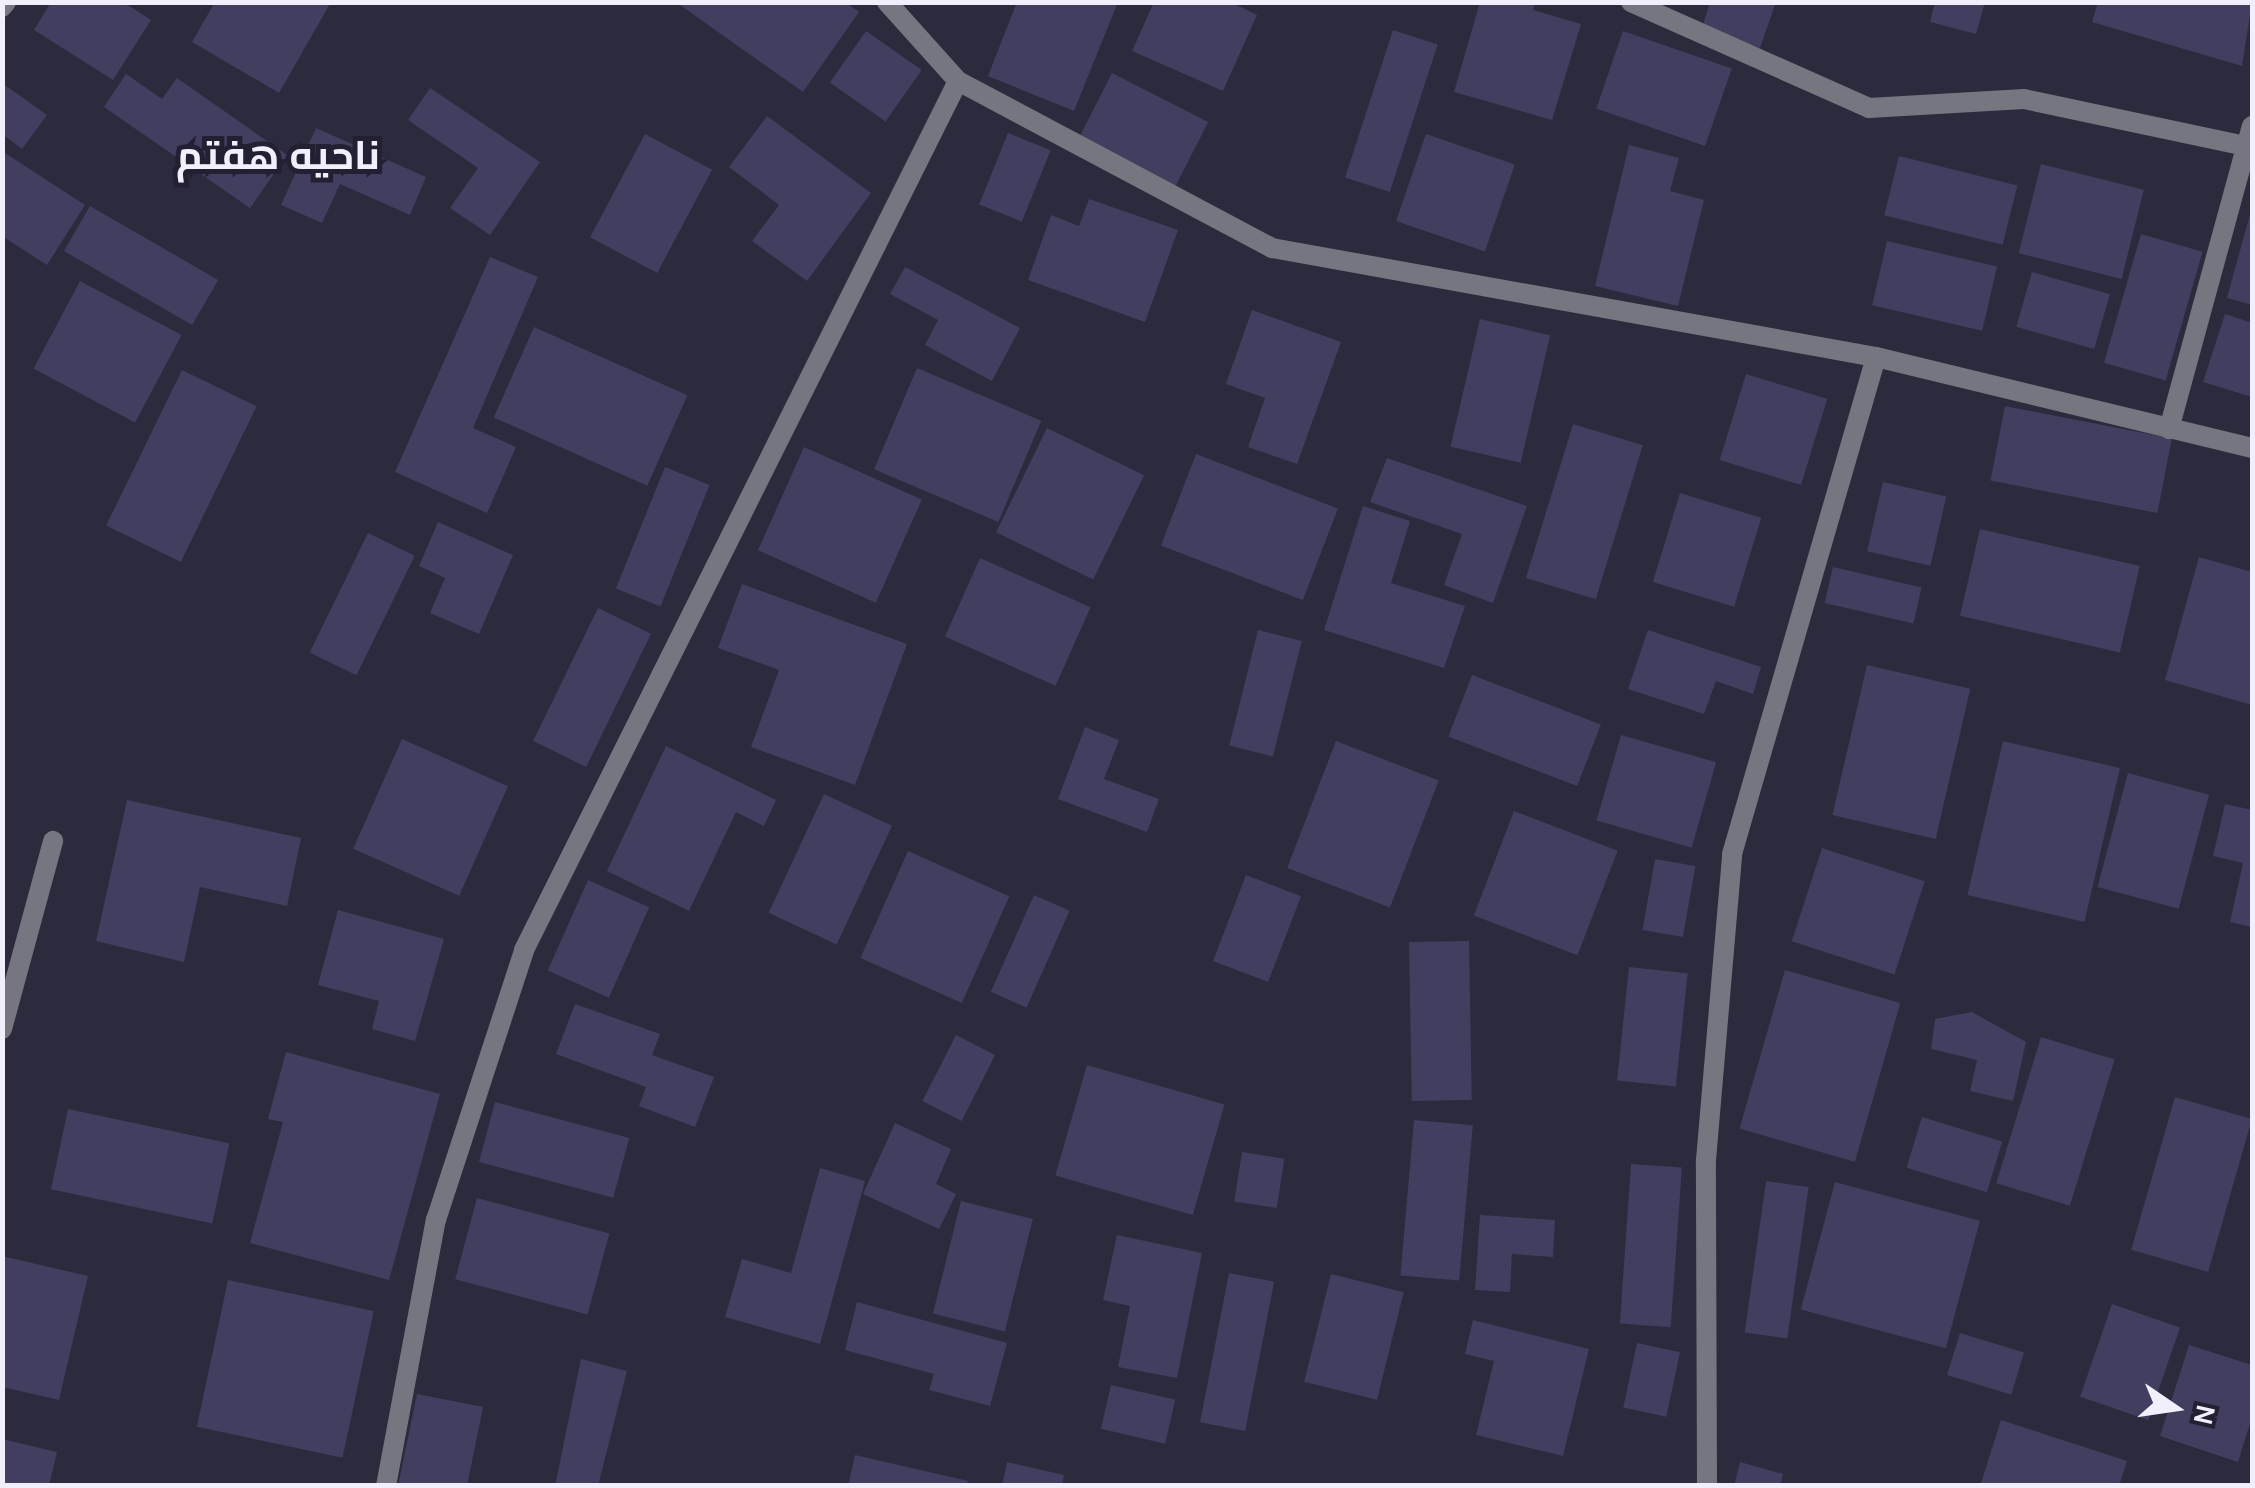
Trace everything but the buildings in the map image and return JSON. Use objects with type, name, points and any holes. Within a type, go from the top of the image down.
[{"type":"street","points":[[887,2],[958,81],[1272,248],[1876,357],[2252,448]]},
{"type":"street","points":[[1631,2],[1869,108],[2024,99],[2251,136],[2169,429]]},
{"type":"street","points":[[386,1486],[436,1220],[524,950],[958,81]]},
{"type":"street","points":[[1707,1486],[1706,1160],[1732,854],[1876,357]]},
{"type":"street","points":[[2,1029],[53,840]]},
{"type":"district","name":"ناحیه هفتم","points":[[278,156]]}]
